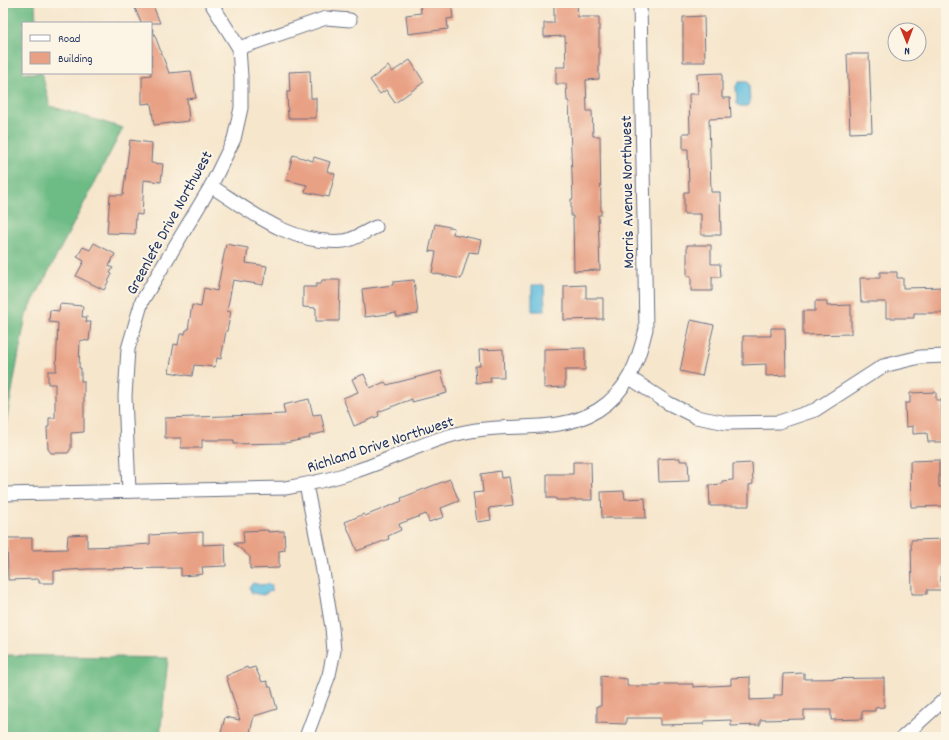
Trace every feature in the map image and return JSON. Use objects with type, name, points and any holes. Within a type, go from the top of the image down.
[{"type":"street","name":"Greenlefe Drive Northwest","points":[[130,491],[125,396],[128,349],[142,301],[211,186],[234,138],[240,108],[241,77],[238,48],[211,3]]},
{"type":"street","name":"Morris Avenue Northwest","points":[[630,378],[640,353],[646,329],[640,3]]},
{"type":"street","points":[[238,48],[326,18],[350,20]]},
{"type":"street","points":[[211,186],[288,233],[312,239],[346,241],[376,227]]},
{"type":"street","points":[[630,378],[668,402],[696,417],[727,423],[779,422],[815,410],[883,366],[920,357],[946,356]]},
{"type":"street","name":"Richland Drive Northwest","points":[[3,494],[285,488],[306,485],[356,471],[431,442],[458,434],[483,429],[553,426],[578,420],[598,410],[615,395],[630,378]]},
{"type":"street","points":[[306,485],[321,559],[332,628],[334,651],[329,675],[306,737]]},
{"type":"street","points":[[903,737],[946,698]]},
{"type":"green space","points":[[3,3],[35,3],[36,22],[22,22],[22,74],[42,74],[50,106],[123,128],[26,315],[3,439],[3,192],[8,137],[3,136]]},
{"type":"green space","points":[[3,655],[168,658],[160,737],[3,737]]},
{"type":"water","points":[[739,82],[747,82],[749,85],[750,103],[747,106],[740,106],[737,104],[736,86]]},
{"type":"water","points":[[532,285],[544,285],[545,311],[532,311]]},
{"type":"water","points":[[253,583],[260,585],[269,584],[272,586],[271,591],[263,595],[252,593],[249,587]]},
{"type":"building","points":[[133,3],[152,3],[160,23],[141,22]]},
{"type":"building","points":[[420,3],[451,3],[453,18],[447,19],[448,29],[408,34],[406,15],[421,13]]},
{"type":"building","points":[[554,3],[577,3],[578,17],[599,17],[599,79],[586,80],[587,111],[592,111],[593,136],[600,136],[601,215],[598,215],[600,270],[574,271],[573,216],[571,216],[571,199],[573,199],[569,101],[567,101],[566,84],[556,84],[556,67],[566,67],[565,36],[544,37],[544,23],[554,23]]},
{"type":"building","points":[[704,16],[705,62],[683,62],[683,17]]},
{"type":"building","points":[[152,28],[169,73],[191,71],[196,98],[187,99],[189,121],[154,125],[151,103],[142,104],[142,76],[151,75]]},
{"type":"building","points":[[847,54],[869,54],[872,132],[850,133]]},
{"type":"building","points":[[410,60],[424,82],[395,103],[386,90],[380,94],[370,80],[388,66],[392,72]]},
{"type":"building","points":[[310,71],[311,98],[316,98],[316,118],[288,118],[287,92],[290,92],[289,72]]},
{"type":"building","points":[[722,73],[722,98],[730,98],[731,118],[709,119],[711,192],[720,192],[721,235],[701,235],[701,214],[684,214],[684,192],[689,192],[688,149],[683,149],[683,133],[690,133],[689,94],[698,94],[697,74]]},
{"type":"building","points":[[130,140],[152,143],[151,163],[163,164],[161,182],[144,180],[142,215],[136,214],[135,234],[107,233],[110,195],[123,195]]},
{"type":"building","points":[[293,155],[313,161],[314,157],[330,162],[327,171],[335,174],[329,197],[305,192],[307,185],[286,180]]},
{"type":"building","points":[[435,224],[454,228],[453,234],[481,240],[478,253],[469,252],[461,279],[432,273],[436,252],[429,251]]},
{"type":"building","points":[[94,243],[115,254],[109,266],[113,268],[110,273],[112,274],[104,290],[76,276],[84,261],[77,257],[83,247],[90,250]]},
{"type":"building","points":[[226,244],[248,248],[246,263],[267,266],[263,285],[233,280],[227,311],[231,312],[221,359],[217,358],[215,367],[194,365],[192,376],[169,372],[174,344],[178,345],[180,334],[185,334],[186,330],[188,330],[192,305],[201,307],[204,288],[217,291]]},
{"type":"building","points":[[687,245],[711,245],[711,264],[720,264],[721,277],[712,277],[712,291],[691,291],[691,276],[687,276]]},
{"type":"building","points":[[880,272],[897,272],[897,278],[903,278],[903,288],[946,287],[946,313],[914,313],[914,318],[886,318],[886,302],[861,302],[860,278],[880,278]]},
{"type":"building","points":[[322,280],[340,280],[339,321],[316,321],[316,308],[303,307],[303,287],[316,287],[316,284],[321,284]]},
{"type":"building","points":[[414,280],[418,314],[397,317],[396,313],[365,317],[362,289],[393,285],[393,282]]},
{"type":"building","points":[[586,285],[586,298],[603,298],[603,319],[564,320],[564,286]]},
{"type":"building","points":[[815,301],[827,301],[827,306],[851,305],[851,334],[803,335],[803,311],[815,311]]},
{"type":"building","points":[[60,304],[83,306],[82,317],[87,317],[86,322],[91,322],[89,341],[80,340],[79,368],[81,368],[81,381],[84,381],[84,432],[71,433],[71,448],[68,453],[51,453],[48,449],[47,427],[49,427],[49,418],[55,418],[55,384],[48,384],[48,371],[56,371],[58,323],[49,322],[50,310],[59,311]]},
{"type":"building","points":[[691,320],[714,325],[702,376],[680,371]]},
{"type":"building","points":[[771,328],[785,328],[786,375],[766,376],[766,364],[743,365],[743,336],[771,336]]},
{"type":"building","points":[[585,348],[585,370],[565,370],[565,387],[544,388],[544,349]]},
{"type":"building","points":[[503,349],[504,377],[490,377],[491,382],[476,383],[475,366],[480,366],[479,350]]},
{"type":"building","points":[[441,371],[447,393],[412,402],[412,399],[378,412],[379,416],[354,426],[343,398],[358,392],[352,379],[364,374],[370,388],[385,382],[387,385]]},
{"type":"building","points":[[936,392],[936,400],[941,400],[942,417],[946,417],[945,442],[928,442],[927,433],[913,434],[913,426],[906,427],[905,403],[910,403],[910,393]]},
{"type":"building","points":[[309,399],[313,415],[321,414],[325,432],[309,436],[310,438],[285,443],[234,444],[234,440],[202,440],[202,448],[181,448],[181,438],[165,438],[165,418],[285,414],[283,405]]},
{"type":"building","points":[[680,458],[680,461],[688,461],[689,481],[659,482],[658,459]]},
{"type":"building","points":[[939,460],[939,487],[946,487],[946,506],[911,507],[910,461]]},
{"type":"building","points":[[573,462],[591,462],[592,500],[556,500],[556,498],[547,498],[547,474],[573,474]]},
{"type":"building","points":[[752,463],[753,484],[749,485],[749,506],[710,506],[709,485],[722,484],[722,481],[733,480],[733,464]]},
{"type":"building","points":[[500,471],[501,478],[509,477],[513,505],[489,508],[491,520],[477,522],[473,493],[483,492],[481,474]]},
{"type":"building","points":[[450,479],[459,501],[441,508],[444,517],[429,522],[426,514],[399,524],[401,530],[388,536],[389,539],[357,551],[345,522],[364,514],[365,516],[402,501],[401,498]]},
{"type":"building","points":[[624,491],[625,499],[645,498],[646,518],[602,518],[601,492]]},
{"type":"building","points":[[268,530],[268,532],[284,531],[285,550],[279,551],[279,568],[250,569],[250,557],[234,543],[244,543],[243,531]]},
{"type":"building","points":[[203,532],[203,545],[225,544],[226,566],[202,567],[203,574],[181,576],[181,568],[87,569],[54,571],[54,583],[39,583],[39,579],[8,580],[7,538],[32,538],[32,550],[67,549],[68,535],[87,534],[87,547],[150,544],[150,535]]},
{"type":"building","points":[[946,539],[946,566],[941,566],[941,590],[927,590],[927,594],[912,594],[911,540]]},
{"type":"building","points":[[247,667],[248,669],[255,667],[262,682],[267,681],[269,687],[271,687],[277,709],[254,716],[249,737],[220,737],[225,717],[240,720],[226,676]]},
{"type":"building","points":[[804,673],[804,679],[884,678],[884,707],[875,708],[875,711],[862,711],[862,719],[831,720],[831,710],[804,710],[804,719],[760,720],[760,725],[731,726],[731,720],[704,721],[704,724],[660,725],[660,718],[626,718],[626,724],[597,723],[597,706],[601,706],[601,676],[627,679],[627,686],[693,684],[693,687],[731,685],[731,678],[750,677],[750,700],[774,699],[774,695],[782,695],[783,674]]}]
